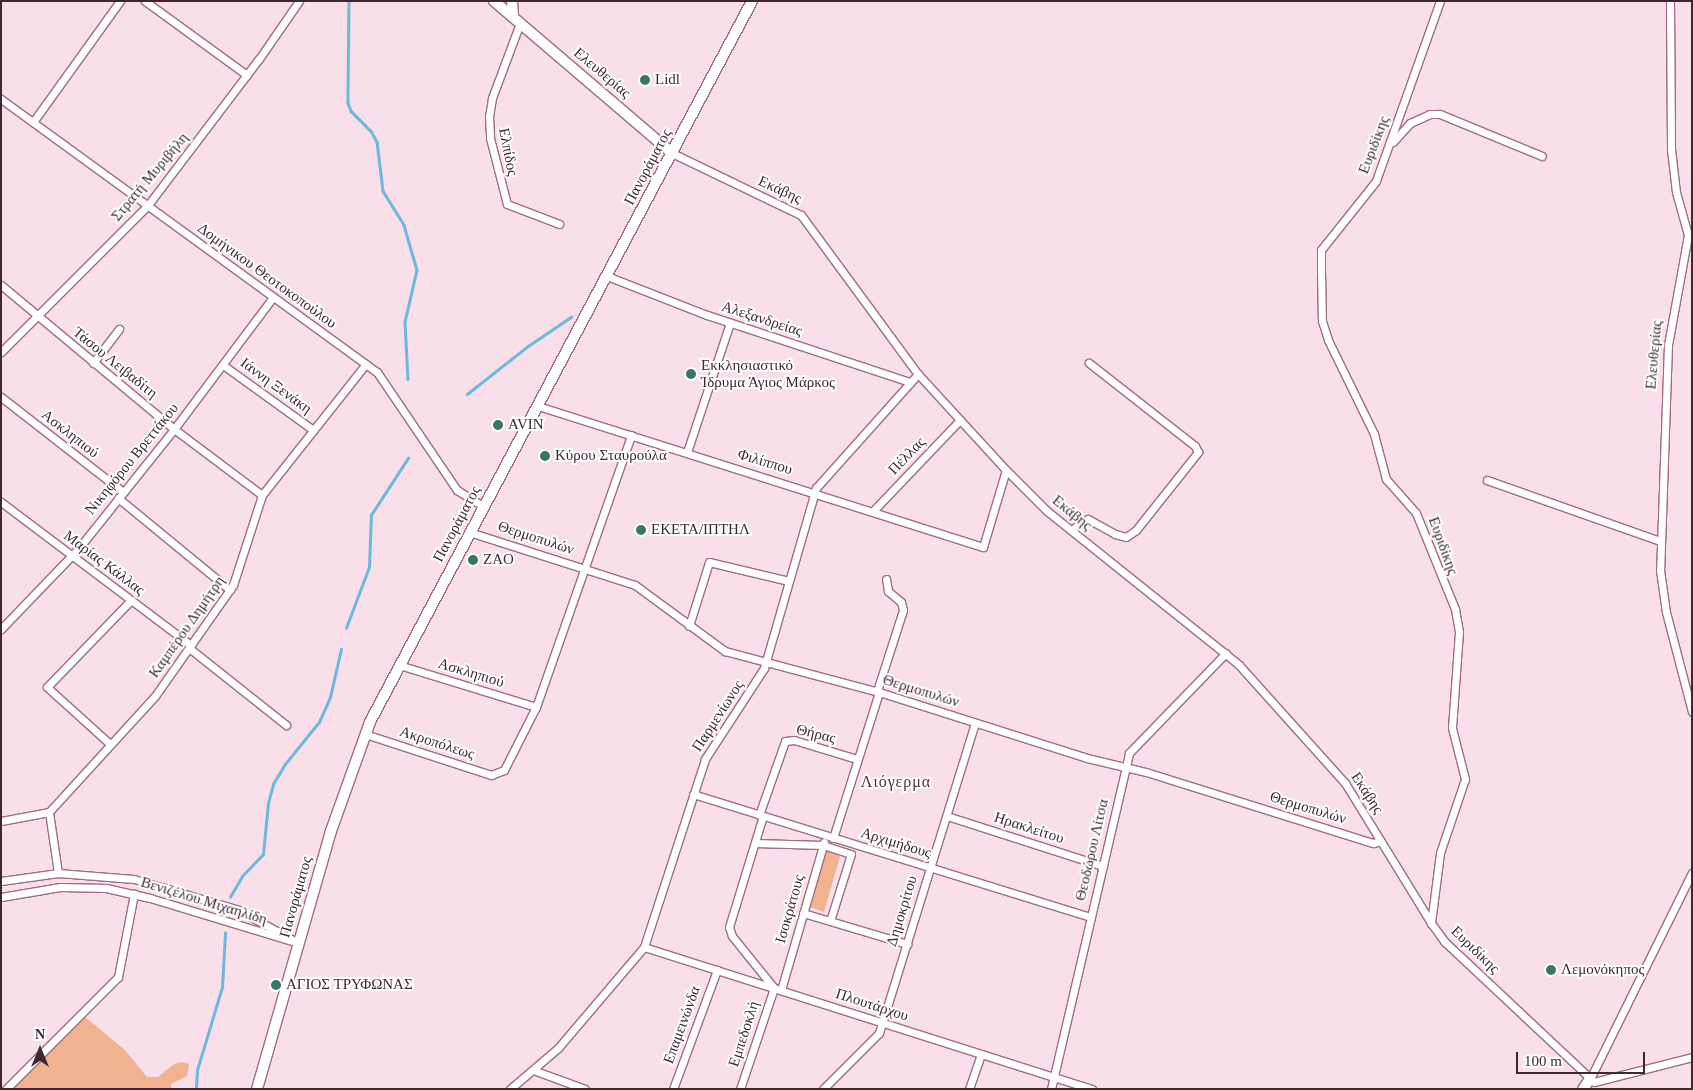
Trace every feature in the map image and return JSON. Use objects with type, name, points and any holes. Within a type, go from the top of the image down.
[{"type":"main road","name":"Ελευθερίας","points":[[494,1],[672,153]]},
{"type":"main road","points":[[512,1],[516,20]]},
{"type":"main road","name":"Πανοράματος","points":[[256,1089],[340,803],[365,734],[398,665],[538,406],[752,1]]},
{"type":"main road","points":[[1583,1089],[1590,1080]]},
{"type":"street","points":[[34,122],[120,1]]},
{"type":"street","points":[[145,1],[247,76]]},
{"type":"street","name":"Στρατή Μυριβήλη","points":[[1,352],[148,206],[247,76],[299,1]]},
{"type":"street","name":"Ευριδίκης","points":[[1440,1],[1391,144],[1376,181],[1321,250],[1322,321],[1328,340],[1374,434],[1386,479],[1416,513],[1456,617],[1459,632],[1452,728],[1465,779],[1440,854],[1431,923],[1445,942],[1590,1080]]},
{"type":"street","name":"Ελευθερίας","points":[[1670,1],[1671,149],[1676,192],[1688,235],[1668,345],[1660,541],[1662,595],[1692,712]]},
{"type":"street","name":"Ελπίδος","points":[[516,20],[492,98],[489,116],[490,138],[507,204],[559,224]]},
{"type":"street","name":"Δομήνικου Θεοτοκοπούλου","points":[[1,99],[366,364],[385,382],[458,490],[484,506]]},
{"type":"street","points":[[1391,144],[1410,123],[1430,114],[1440,114],[1542,156]]},
{"type":"street","name":"Εκάβης","points":[[672,153],[801,215],[918,374],[1006,470],[1047,511],[1226,653],[1346,783],[1431,923]]},
{"type":"street","name":"Αλεξανδρείας","points":[[607,276],[730,323],[910,382]]},
{"type":"street","name":"Τάσου Λειβαδίτη","points":[[1,285],[93,364],[174,429],[262,495]]},
{"type":"street","name":"Νικηφόρου Βρεττάκου","points":[[1,629],[72,556],[174,429],[273,297]]},
{"type":"street","points":[[687,452],[730,323]]},
{"type":"street","points":[[93,364],[119,328]]},
{"type":"street","points":[[1071,530],[1088,519],[1115,534],[1126,537],[1136,530],[1198,452],[1195,446],[1089,363]]},
{"type":"street","name":"Καμπέρου Δημήτρη","points":[[49,812],[155,696],[190,647],[237,580],[262,495],[366,364]]},
{"type":"street","name":"Ιάννη Ξενάκη","points":[[223,365],[313,430]]},
{"type":"street","name":"Παρμενίωνος","points":[[510,1089],[558,1048],[644,947],[693,794],[709,751],[755,685],[766,662],[814,492],[918,374]]},
{"type":"street","name":"Ασκληπιού","points":[[1,397],[123,492]]},
{"type":"street","name":"Φιλίππου","points":[[538,406],[983,547],[1006,470]]},
{"type":"street","name":"Πέλλας","points":[[873,511],[960,420]]},
{"type":"street","points":[[536,707],[631,435]]},
{"type":"street","points":[[1487,480],[1660,541]]},
{"type":"street","points":[[118,498],[230,590]]},
{"type":"street","name":"Μαρίας Κάλλας","points":[[1,502],[131,600],[286,725]]},
{"type":"street","name":"Θερμοπυλών","points":[[470,532],[635,585],[720,649],[878,692],[1373,843],[1381,841]]},
{"type":"street","points":[[689,626],[709,562],[789,581]]},
{"type":"street","name":"Ισοκράτους","points":[[777,989],[823,846],[829,837],[857,759],[903,610],[901,602],[888,591],[886,579]]},
{"type":"street","points":[[110,744],[47,687],[131,600]]},
{"type":"street","name":"Θεοδώρου Λίτσα","points":[[1051,1089],[1125,768],[1131,750],[1226,653]]},
{"type":"street","name":"Ασκληπιού","points":[[398,665],[536,707]]},
{"type":"street","name":"Ακροπόλεως","points":[[365,734],[491,775],[501,774],[536,707]]},
{"type":"street","name":"Δημοκρίτου","points":[[823,1089],[878,1035],[975,722]]},
{"type":"street","name":"Θήρας","points":[[761,815],[781,746],[786,741],[794,740],[857,759]]},
{"type":"street","name":"Αρχιμήδους","points":[[693,794],[1090,917]]},
{"type":"street","points":[[1,821],[49,812],[58,874]]},
{"type":"street","points":[[761,815],[755,843],[729,927],[732,936],[777,989]]},
{"type":"street","name":"Ηρακλείτου","points":[[947,816],[1103,866]]},
{"type":"street","points":[[755,843],[823,846],[851,854],[830,921]]},
{"type":"street","name":"Βενιζέλου Μιχαηλίδη","points":[[1,881],[58,874],[115,876],[171,888],[252,916],[298,943]]},
{"type":"street","points":[[1692,874],[1590,1080],[1594,1082],[1614,1078],[1692,1056]]},
{"type":"street","name":"Βενιζέλου Μιχαηλίδη","points":[[1,896],[60,887],[106,888],[134,894],[298,943]]},
{"type":"street","points":[[6,1089],[118,977],[134,894]]},
{"type":"street","points":[[803,913],[907,944]]},
{"type":"street","name":"Πλουτάρχου","points":[[644,947],[1092,1089]]},
{"type":"street","name":"Επαμεινώνδα","points":[[674,1089],[717,970]]},
{"type":"street","name":"Εμπεδοκλή","points":[[740,1089],[777,989]]},
{"type":"street","points":[[969,1089],[981,1054]]},
{"type":"street","points":[[533,1070],[577,1088],[585,1089]]},
{"type":"shaded area","points":[[827,849],[841,853],[824,912],[810,907]]},
{"type":"shaded area","points":[[84,1016],[125,1050],[147,1077],[158,1077],[174,1064],[182,1062],[189,1064],[187,1076],[171,1084],[171,1089],[9,1089]]},
{"type":"waterway","points":[[349,1],[348,103],[351,111],[371,131],[377,142],[383,191],[404,225],[417,270],[405,322],[408,379]]},
{"type":"waterway","points":[[467,394],[528,346],[571,317]]},
{"type":"waterway","points":[[346,628],[369,567],[371,515],[408,458]]},
{"type":"waterway","points":[[230,897],[242,876],[263,854],[268,803],[273,784],[285,764],[319,722],[330,697],[341,649]]},
{"type":"waterway","points":[[196,1089],[197,1070],[222,987],[225,933]]},
{"type":"place","name":"Lidl","points":[[645,80]]},
{"type":"place","name":"Εκκλησιαστικό Ίδρυμα Άγιος Μάρκος","points":[[691,374]]},
{"type":"place","name":"AVIN","points":[[498,425]]},
{"type":"place","name":"Κύρου Σταυρούλα","points":[[545,456]]},
{"type":"place","name":"ΕΚΕΤΑ/ΙΠΤΗΛ","points":[[641,530]]},
{"type":"place","name":"ZAO","points":[[473,560]]},
{"type":"place","name":"Λεμονόκηπος","points":[[1551,970]]},
{"type":"place","name":"ΑΓΙΟΣ ΤΡΥΦΩΝΑΣ","points":[[276,985]]},
{"type":"district","name":"Λιόγερμα","points":[[896,782]]}]
